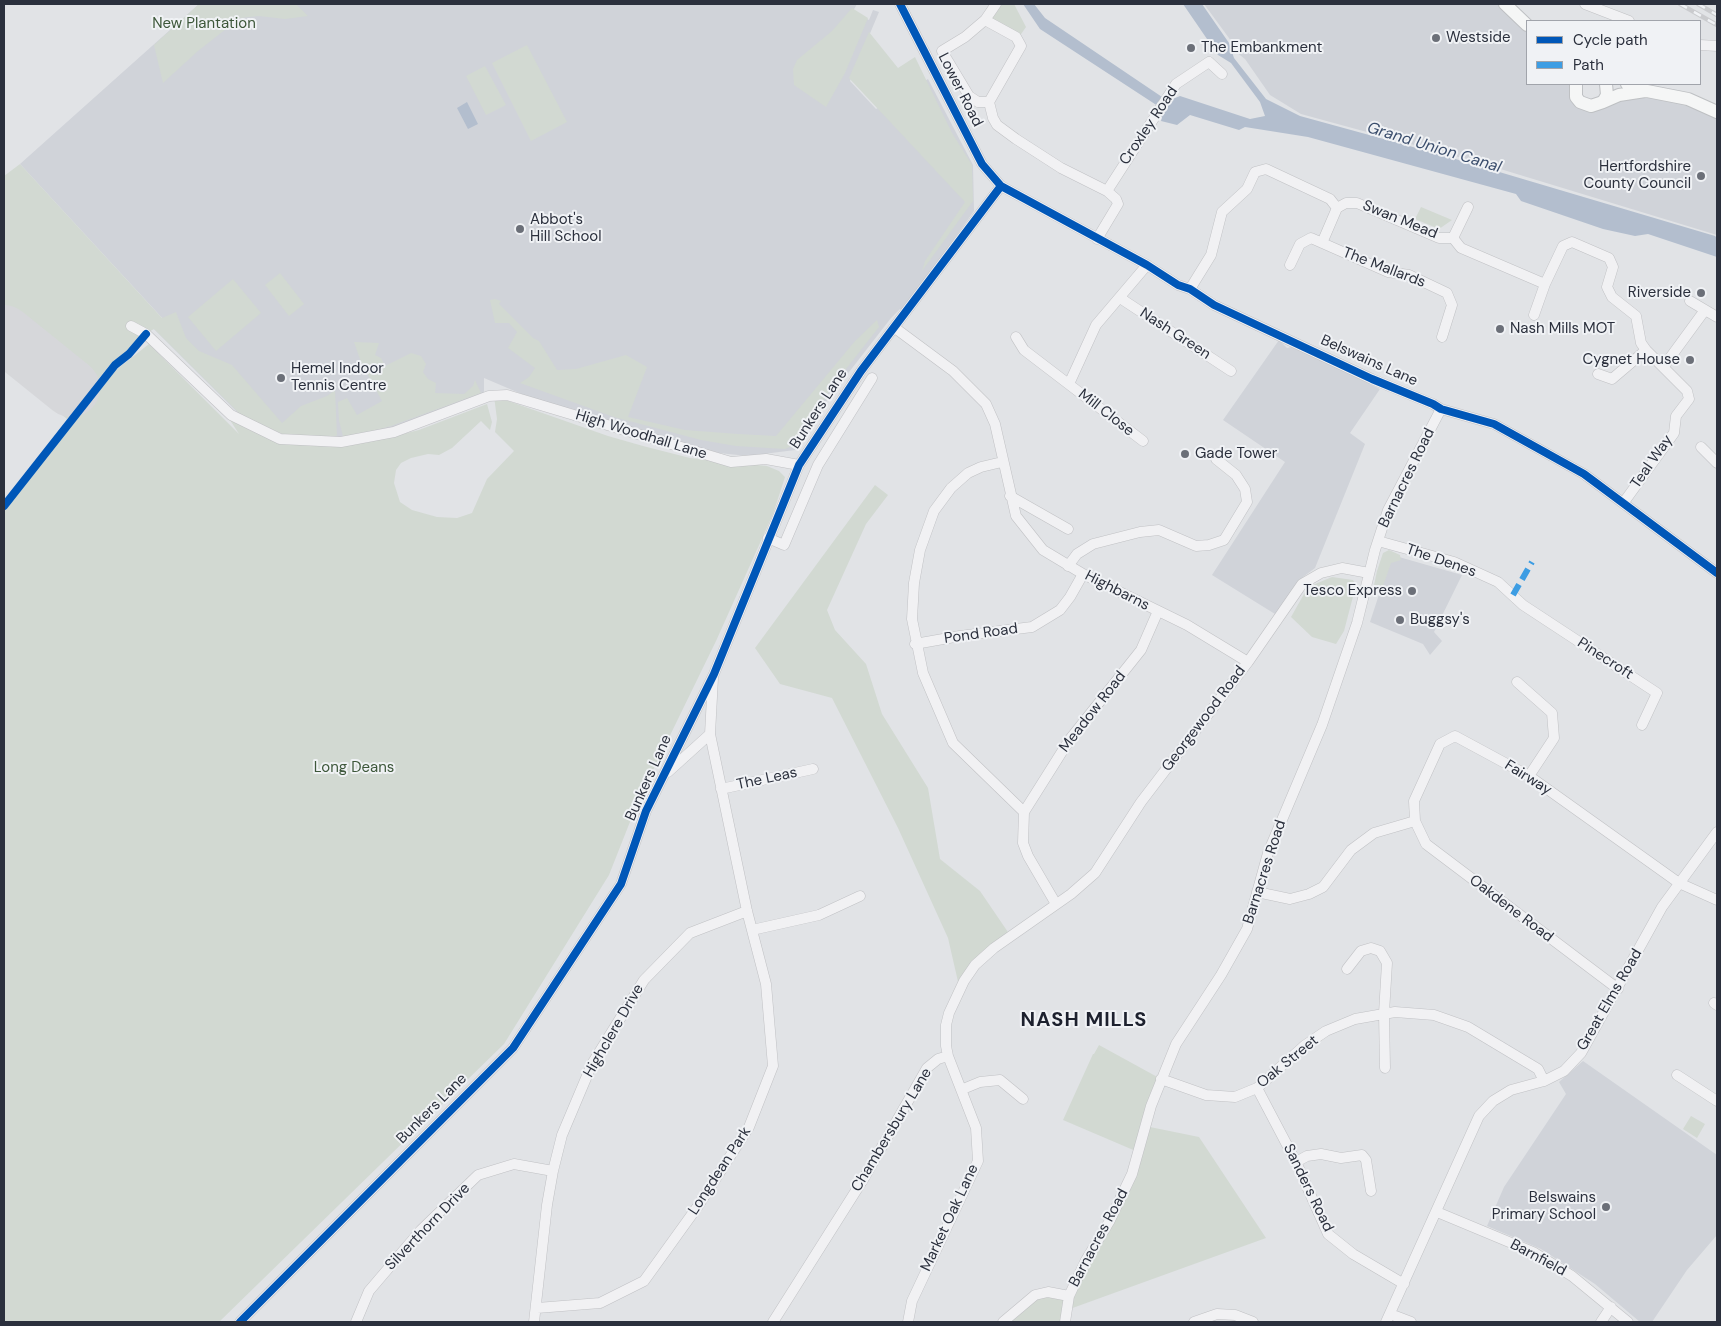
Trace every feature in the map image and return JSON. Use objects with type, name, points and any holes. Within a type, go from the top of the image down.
[{"type":"main road","points":[[1511,6],[1526,25]]},
{"type":"main road","points":[[1602,102],[1607,95],[1606,85]]},
{"type":"main road","points":[[1635,85],[1650,87],[1660,94],[1688,99],[1717,112]]},
{"type":"main road","points":[[1574,87],[1580,102],[1585,105],[1597,105],[1619,95],[1650,87]]},
{"type":"street","name":"Lower Road","points":[[900,4],[982,164],[1001,186]]},
{"type":"street","points":[[989,102],[978,102],[969,96],[942,51],[965,37],[985,20],[996,4]]},
{"type":"street","points":[[1585,4],[1626,20]]},
{"type":"street","points":[[985,20],[1016,37],[1021,46],[989,102],[997,125],[1061,168],[1107,191],[1116,199],[1118,204],[1098,239]]},
{"type":"street","points":[[1701,45],[1717,46]]},
{"type":"street","name":"Croxley Road","points":[[1107,191],[1176,84],[1210,62],[1222,74]]},
{"type":"street","points":[[1190,289],[1211,255],[1222,212],[1247,189],[1255,172],[1266,169],[1342,206],[1322,243]]},
{"type":"street","name":"Belswains Lane","points":[[1001,186],[1147,265],[1178,285],[1190,289],[1214,306],[1441,410],[1494,424],[1584,474],[1717,572]]},
{"type":"street","name":"Bunkers Lane","points":[[240,1322],[513,1048],[622,884],[646,811],[714,674],[799,465],[861,371],[1001,186]]},
{"type":"street","name":"Swan Mead","points":[[1342,206],[1357,203],[1439,238],[1453,238]]},
{"type":"street","name":"Swan Mead","points":[[1453,238],[1468,207]]},
{"type":"street","name":"The Mallards","points":[[1290,265],[1300,244],[1311,238],[1388,272],[1409,275],[1447,293],[1452,305],[1442,337]]},
{"type":"street","name":"Swan Mead","points":[[1453,238],[1461,248],[1545,284]]},
{"type":"street","points":[[1534,315],[1545,284],[1564,246],[1572,242],[1609,258],[1613,267],[1607,287],[1612,297],[1636,316],[1642,343],[1646,350],[1612,380],[1598,374]]},
{"type":"street","name":"Mill Close","points":[[1069,384],[1096,325],[1147,265]]},
{"type":"street","name":"Nash Green","points":[[1120,298],[1231,371]]},
{"type":"street","points":[[1690,301],[1716,316]]},
{"type":"street","points":[[1664,366],[1705,310]]},
{"type":"street","name":"High Woodhall Lane","points":[[130,326],[146,334],[230,415],[280,439],[341,442],[394,432],[489,396],[507,395],[731,462],[766,459],[799,465]]},
{"type":"street","points":[[895,328],[953,371],[986,404],[995,424],[1002,462],[981,467],[968,473],[951,488],[934,511],[920,550],[914,583],[912,619],[915,644],[923,673],[953,743],[1024,812],[1023,843],[1028,856],[1056,904]]},
{"type":"street","name":"Mill Close","points":[[1016,337],[1024,350],[1144,441]]},
{"type":"street","name":"Teal Way","points":[[1624,502],[1674,433],[1676,416],[1689,399],[1687,390],[1646,350]]},
{"type":"street","points":[[768,538],[784,545],[818,465],[872,378]]},
{"type":"street","name":"Barnacres Road","points":[[1065,1322],[1069,1296],[1086,1260],[1109,1222],[1132,1174],[1151,1106],[1176,1044],[1221,975],[1247,928],[1268,853],[1322,726],[1361,611],[1369,573],[1388,510],[1441,410]]},
{"type":"street","points":[[1702,447],[1717,463]]},
{"type":"street","points":[[1068,566],[1077,554],[1093,544],[1140,532],[1159,530],[1196,546],[1209,545],[1224,540],[1247,502],[1245,489],[1236,475],[1216,459]]},
{"type":"street","name":"Highbarns","points":[[1002,462],[1016,516],[1043,550],[1083,574],[1187,625],[1248,662]]},
{"type":"street","points":[[1010,496],[1068,529]]},
{"type":"street","name":"The Denes","points":[[1378,541],[1454,562],[1498,582],[1524,606]]},
{"type":"street","name":"Georgewood Road","points":[[1056,904],[1084,883],[1105,860],[1141,802],[1248,662],[1302,584],[1321,573],[1342,568],[1369,573]]},
{"type":"street","name":"Pond Road","points":[[915,644],[1032,627],[1060,610],[1083,574]]},
{"type":"street","name":"Pinecroft","points":[[1524,606],[1657,693],[1642,725]]},
{"type":"street","name":"Meadow Road","points":[[1024,812],[1070,739],[1142,650],[1158,611]]},
{"type":"street","name":"Longdean Park","points":[[537,1308],[600,1303],[644,1281],[698,1206],[750,1127],[773,1066],[766,984],[747,911],[710,734],[714,674]]},
{"type":"street","points":[[1517,682],[1552,713],[1554,738],[1529,776]]},
{"type":"street","points":[[664,776],[710,734]]},
{"type":"street","name":"Fairway","points":[[1415,821],[1414,801],[1440,744],[1455,736],[1529,776],[1678,883],[1717,900]]},
{"type":"street","name":"The Leas","points":[[721,789],[813,769]]},
{"type":"street","points":[[1257,892],[1290,899],[1309,894],[1323,887],[1351,850],[1374,833],[1415,821]]},
{"type":"street","name":"Oakdene Road","points":[[1415,821],[1426,844],[1618,990]]},
{"type":"street","name":"Great Elms Road","points":[[1388,1318],[1479,1116],[1493,1101],[1511,1090],[1544,1081],[1564,1071],[1581,1053],[1618,990],[1662,907],[1717,832]]},
{"type":"street","points":[[752,930],[819,915],[860,896]]},
{"type":"street","name":"Chambersbury Lane","points":[[773,1322],[864,1178],[928,1068],[938,1060],[948,1056],[946,1036],[949,1013],[960,989],[975,965],[1008,937],[1056,904]]},
{"type":"street","name":"Highclere Drive","points":[[534,1322],[547,1205],[553,1171],[562,1134],[592,1064],[644,980],[690,933],[747,911]]},
{"type":"street","points":[[1347,969],[1361,951],[1371,948],[1380,951],[1387,963],[1384,1013],[1386,1068]]},
{"type":"street","name":"Oak Street","points":[[1161,1079],[1206,1095],[1235,1096],[1257,1088],[1304,1046],[1326,1031],[1355,1019],[1384,1013],[1434,1015],[1468,1027],[1538,1069],[1544,1081]]},
{"type":"street","name":"Market Oak Lane","points":[[908,1322],[912,1301],[978,1161],[976,1128],[963,1089],[948,1056]]},
{"type":"street","points":[[1677,1075],[1717,1101]]},
{"type":"street","points":[[963,1089],[980,1082],[1000,1080],[1023,1100]]},
{"type":"street","name":"Sanders Road","points":[[1257,1088],[1296,1162],[1328,1234],[1353,1254],[1404,1284]]},
{"type":"street","points":[[1296,1162],[1307,1156],[1321,1154],[1341,1158],[1362,1156],[1366,1160],[1372,1191]]},
{"type":"street","name":"Silverthorn Drive","points":[[356,1322],[369,1291],[421,1230],[478,1175],[514,1164],[553,1171]]},
{"type":"street","name":"Barnfield","points":[[1437,1212],[1533,1252],[1572,1276],[1628,1322]]},
{"type":"street","points":[[1003,1322],[1034,1295],[1048,1292],[1069,1296]]},
{"type":"street","points":[[1601,1322],[1611,1307]]},
{"type":"street","points":[[1194,1322],[1217,1314],[1236,1315],[1253,1322]]},
{"type":"street","points":[[1388,1318],[1411,1322]]},
{"type":"shaded area","name":"Abbot's Hill School","points":[[199,4],[857,4],[853,11],[869,20],[873,10],[879,12],[850,81],[876,109],[928,79],[973,165],[974,211],[903,311],[900,309],[891,318],[825,403],[800,446],[795,450],[748,456],[709,452],[531,398],[484,378],[484,395],[392,429],[349,440],[242,417],[154,329],[164,320],[20,164]]},
{"type":"shaded area","points":[[1204,4],[1505,4],[1526,24],[1526,85],[1580,85],[1580,101],[1647,91],[1717,112],[1717,235],[1484,164],[1301,114],[1270,95],[1245,59],[1236,52],[1237,49]]},
{"type":"shaded area","points":[[1279,340],[1287,348],[1295,346],[1380,389],[1350,433],[1365,444],[1315,568],[1303,577],[1275,614],[1212,575],[1285,462],[1223,420]]},
{"type":"shaded area","points":[[1392,555],[1462,575],[1434,632],[1442,641],[1430,655],[1423,644],[1370,622]]},
{"type":"shaded area","name":"Belswains Primary School","points":[[1583,1061],[1717,1155],[1717,1235],[1687,1270],[1652,1322],[1640,1322],[1595,1284],[1541,1249],[1487,1226],[1504,1187],[1566,1094],[1559,1082]]},
{"type":"green space","name":"New Plantation","points":[[199,4],[296,4],[308,16],[285,19],[259,16],[240,18],[198,51],[163,83],[154,45]]},
{"type":"green space","points":[[1002,4],[1014,4],[1026,27],[1019,37],[993,20]]},
{"type":"green space","points":[[852,8],[868,18],[845,73],[826,107],[794,85],[793,69],[797,60],[832,31]]},
{"type":"green space","points":[[869,32],[898,68],[915,57],[952,133],[972,165],[973,201],[922,271],[925,261],[965,202],[849,78]]},
{"type":"green space","points":[[527,45],[567,122],[531,141],[492,63]]},
{"type":"green space","points":[[485,66],[506,105],[486,115],[466,76]]},
{"type":"green space","points":[[20,164],[162,318],[176,312],[186,338],[199,351],[232,365],[282,423],[301,406],[327,396],[335,390],[337,435],[335,437],[284,435],[241,415],[154,329],[108,367],[67,419],[4,368],[4,176]]},
{"type":"green space","points":[[1421,207],[1452,220],[1439,229],[1415,219]]},
{"type":"green space","points":[[280,273],[304,304],[289,316],[265,285]]},
{"type":"green space","points":[[233,279],[261,313],[216,351],[188,317]]},
{"type":"green space","points":[[490,300],[501,301],[499,304],[533,338],[539,341],[557,370],[576,369],[626,355],[647,367],[628,417],[685,430],[738,434],[776,436],[855,341],[877,320],[879,327],[831,388],[799,443],[785,449],[736,446],[701,440],[614,417],[520,383],[529,377],[535,368],[508,348],[517,332],[509,323],[495,323]]},
{"type":"green space","points":[[354,342],[379,343],[375,355],[381,358],[385,366],[411,353],[421,356],[426,364],[423,372],[428,379],[436,383],[435,393],[464,394],[473,386],[475,380],[481,393],[391,426],[350,437],[343,436],[339,421],[338,402],[347,398],[357,415],[382,401],[361,362]]},
{"type":"green space","name":"Long Deans","points":[[149,344],[239,434],[230,420],[234,418],[255,431],[343,445],[369,442],[419,430],[487,404],[492,422],[490,430],[481,421],[452,448],[439,455],[428,454],[411,458],[401,463],[396,470],[394,483],[400,502],[412,510],[437,517],[457,518],[472,513],[487,479],[514,451],[495,432],[497,419],[494,396],[608,436],[643,446],[690,458],[767,466],[779,471],[785,477],[773,514],[716,641],[639,799],[609,875],[504,1044],[219,1322],[4,1322],[4,508],[116,370]]},
{"type":"green space","points":[[875,485],[888,495],[866,524],[827,610],[835,630],[866,664],[882,714],[928,788],[940,859],[980,891],[1012,938],[959,986],[948,938],[898,828],[832,698],[780,684],[755,648]]},
{"type":"green space","points":[[1389,550],[1400,555],[1401,560],[1391,563],[1381,592],[1373,590],[1383,553]]},
{"type":"green space","points":[[1332,577],[1353,580],[1356,585],[1344,631],[1336,644],[1312,637],[1291,617],[1308,587]]},
{"type":"green space","points":[[1099,1045],[1161,1079],[1145,1126],[1199,1137],[1266,1238],[1067,1310],[1065,1322],[1003,1322],[1035,1295],[1069,1296],[1138,1152],[1063,1120],[1093,1054]]},
{"type":"green space","points":[[1691,1116],[1705,1124],[1697,1138],[1683,1129]]},
{"type":"water","points":[[1023,4],[1034,4],[1045,18],[1168,101],[1180,96],[1250,119],[1265,116],[1260,102],[1231,63],[1218,55],[1183,4],[1202,4],[1229,43],[1234,58],[1266,99],[1300,116],[1442,155],[1715,236],[1717,238],[1717,257],[1648,234],[1635,236],[1603,229],[1521,201],[1516,194],[1308,137],[1245,127],[1239,130],[1190,115],[1177,125],[1161,121],[1164,110],[1040,29]]},
{"type":"water","points":[[467,102],[478,124],[468,129],[457,108]]},
{"type":"runway","points":[[4,334],[71,388]]},
{"type":"railway","points":[[1680,4],[1717,25]]},
{"type":"railway","points":[[1698,4],[1717,15]]},
{"type":"marked path","points":[[1513,595],[1532,562]]},
{"type":"cycle path","points":[[900,4],[982,164],[1001,186],[1147,265],[1178,285],[1190,289],[1214,305],[1441,409],[1494,424],[1584,474],[1717,573]]},
{"type":"cycle path","points":[[240,1322],[513,1048],[621,884],[646,811],[714,674],[799,465],[861,371],[1001,186]]},
{"type":"cycle path","points":[[4,506],[115,365],[129,354],[146,334]]},
{"type":"place","name":"Westside","points":[[1436,38]]},
{"type":"place","name":"The Embankment","points":[[1191,48]]},
{"type":"place","name":"Hertfordshire County Council","points":[[1701,176]]},
{"type":"place","name":"Abbot's Hill School","points":[[520,229]]},
{"type":"place","name":"Riverside","points":[[1701,293]]},
{"type":"place","name":"Nash Mills MOT","points":[[1500,329]]},
{"type":"place","name":"Cygnet House","points":[[1690,360]]},
{"type":"place","name":"Hemel Indoor Tennis Centre","points":[[281,378]]},
{"type":"place","name":"Gade Tower","points":[[1185,454]]},
{"type":"place","name":"Tesco Express","points":[[1412,591]]},
{"type":"place","name":"Buggsy's","points":[[1400,620]]},
{"type":"place","name":"Belswains Primary School","points":[[1606,1207]]},
{"type":"district","name":"NASH MILLS","points":[[1084,1021]]},
{"type":"water label","name":"Grand Union Canal","points":[[1434,148]]}]
